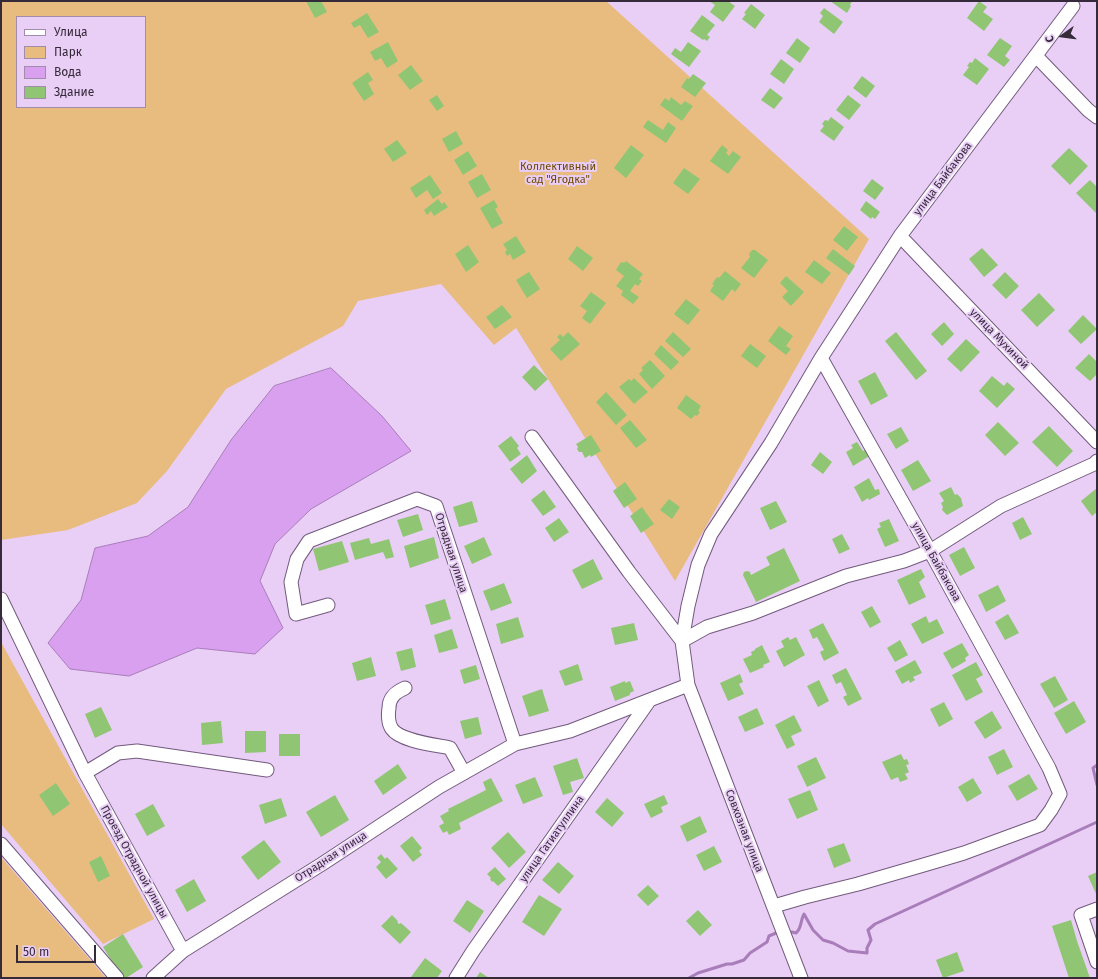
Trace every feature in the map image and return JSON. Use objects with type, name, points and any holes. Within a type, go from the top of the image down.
[{"type":"street","name":"улица Байбакова","points":[[688,685],[682,641],[688,606],[698,565],[712,534],[771,443],[821,358],[900,236],[1073,6]]},
{"type":"street","points":[[1036,56],[1088,110],[1097,117]]},
{"type":"street","name":"улица Мухиной","points":[[900,236],[1097,442]]},
{"type":"street","name":"улица Байбакова","points":[[774,906],[858,884],[964,853],[1040,824],[1051,810],[1060,794],[1049,768],[930,551],[821,358]]},
{"type":"street","points":[[532,437],[629,572],[682,641],[707,627],[753,613],[846,576],[904,560],[930,551],[1000,506],[1094,464],[1097,461]]},
{"type":"street","name":"Отрадная улица","points":[[328,605],[296,614],[291,582],[297,559],[309,541],[417,499],[436,506],[515,744]]},
{"type":"street","name":"Проезд Отрадной улицы","points":[[1,599],[85,774],[184,951]]},
{"type":"street","name":"Отрадная улица","points":[[153,978],[184,951],[439,787],[515,744],[570,731],[688,685]]},
{"type":"street","name":"Совхозная улица","points":[[688,685],[801,978]]},
{"type":"street","points":[[405,688],[396,692],[389,703],[388,714],[391,729],[400,736],[450,748],[464,773]]},
{"type":"street","name":"улица Гатиатуллина","points":[[456,978],[473,951],[649,701]]},
{"type":"street","points":[[85,774],[118,753],[137,752],[267,770]]},
{"type":"street","points":[[1,844],[117,978]]},
{"type":"street","points":[[1097,909],[1080,915],[1097,962]]},
{"type":"green space","name":"Коллективный сад \"Ягодка\"","points":[[1,1],[606,1],[869,239],[675,581],[516,328],[494,345],[441,284],[358,301],[343,326],[226,389],[167,471],[137,503],[68,530],[1,540]]},
{"type":"green space","points":[[1,642],[154,919],[103,944],[1,824]]},
{"type":"green space","points":[[1,857],[106,978],[1,978]]},
{"type":"water","points":[[331,368],[382,416],[411,451],[311,509],[275,544],[260,581],[283,628],[255,654],[197,648],[129,676],[70,669],[48,643],[81,600],[95,548],[148,536],[188,507],[231,440],[274,386]]},
{"type":"building","points":[[306,1],[321,1],[327,12],[315,18]]},
{"type":"building","points":[[709,1],[728,1],[735,6],[723,22],[710,12],[715,5]]},
{"type":"building","points":[[830,1],[852,1],[847,13]]},
{"type":"building","points":[[979,1],[987,7],[983,12],[993,19],[984,31],[967,18]]},
{"type":"building","points":[[751,4],[765,15],[755,29],[742,19],[746,14],[744,13]]},
{"type":"building","points":[[824,8],[843,22],[834,34],[819,22],[823,16],[820,13]]},
{"type":"building","points":[[367,13],[379,32],[368,38],[360,25],[354,28],[351,23]]},
{"type":"building","points":[[702,15],[715,25],[707,35],[710,37],[707,41],[690,31]]},
{"type":"building","points":[[797,38],[810,48],[800,63],[786,53]]},
{"type":"building","points":[[1000,38],[1012,46],[1005,56],[1010,60],[1004,67],[987,55]]},
{"type":"building","points":[[388,42],[398,61],[387,68],[381,58],[375,61],[370,52]]},
{"type":"building","points":[[688,42],[701,51],[689,67],[671,54],[675,48],[681,52]]},
{"type":"building","points":[[975,58],[989,69],[977,85],[963,75],[969,67],[967,66],[970,62],[972,63]]},
{"type":"building","points":[[781,59],[794,69],[784,84],[770,74]]},
{"type":"building","points":[[411,65],[423,81],[410,90],[398,75]]},
{"type":"building","points":[[368,72],[373,80],[368,83],[374,94],[364,101],[352,83]]},
{"type":"building","points":[[693,74],[706,83],[695,97],[681,87],[687,78],[689,79]]},
{"type":"building","points":[[862,76],[875,86],[866,98],[853,88]]},
{"type":"building","points":[[770,88],[783,98],[774,109],[761,100]]},
{"type":"building","points":[[437,95],[444,106],[437,111],[429,100]]},
{"type":"building","points":[[848,95],[861,105],[849,120],[836,110]]},
{"type":"building","points":[[671,97],[681,105],[685,101],[693,106],[682,121],[660,105],[665,98],[669,101]]},
{"type":"building","points":[[831,117],[844,127],[834,141],[820,131],[824,126],[822,124],[825,120],[828,121]]},
{"type":"building","points":[[648,120],[663,130],[668,122],[676,128],[666,143],[643,127]]},
{"type":"building","points":[[456,131],[463,144],[449,152],[442,139]]},
{"type":"building","points":[[397,140],[407,153],[393,162],[384,149]]},
{"type":"building","points":[[631,145],[644,155],[626,178],[614,168]]},
{"type":"building","points":[[722,145],[728,150],[726,153],[729,156],[733,151],[741,157],[728,174],[710,161]]},
{"type":"building","points":[[1069,148],[1088,166],[1070,185],[1051,166]]},
{"type":"building","points":[[468,151],[477,166],[463,175],[454,160]]},
{"type":"building","points":[[684,168],[700,179],[688,194],[673,183]]},
{"type":"building","points":[[482,174],[491,190],[477,198],[468,182]]},
{"type":"building","points":[[430,175],[442,193],[433,199],[427,190],[416,198],[410,188]]},
{"type":"building","points":[[872,179],[884,188],[875,200],[863,191]]},
{"type":"building","points":[[1090,180],[1097,187],[1097,214],[1076,193]]},
{"type":"building","points":[[438,199],[442,204],[444,202],[448,207],[434,216],[431,211],[427,215],[424,210]]},
{"type":"building","points":[[494,200],[498,207],[495,209],[503,223],[492,229],[480,208]]},
{"type":"building","points":[[866,201],[880,212],[875,219],[872,217],[871,219],[860,210]]},
{"type":"building","points":[[844,226],[858,237],[847,251],[833,240]]},
{"type":"building","points":[[516,236],[526,252],[513,260],[510,254],[507,256],[505,252],[507,250],[503,244]]},
{"type":"building","points":[[468,245],[479,262],[466,272],[455,254]]},
{"type":"building","points":[[577,246],[593,258],[583,271],[568,259]]},
{"type":"building","points":[[982,248],[998,265],[984,277],[969,259]]},
{"type":"building","points":[[833,249],[855,266],[849,275],[826,258]]},
{"type":"building","points":[[752,250],[755,250],[768,260],[754,278],[741,268],[750,257],[749,254]]},
{"type":"building","points":[[814,260],[831,273],[822,284],[805,272]]},
{"type":"building","points":[[626,261],[643,274],[639,279],[642,281],[638,286],[635,284],[630,291],[639,297],[633,304],[621,295],[623,291],[616,286],[624,276],[616,270],[621,262],[624,263]]},
{"type":"building","points":[[725,271],[741,284],[735,292],[732,289],[723,301],[710,291],[714,285],[712,284],[717,277],[719,278]]},
{"type":"building","points":[[529,272],[540,289],[527,298],[516,280]]},
{"type":"building","points":[[1005,272],[1019,286],[1006,299],[992,285]]},
{"type":"building","points":[[786,276],[804,292],[791,306],[782,297],[788,291],[780,283]]},
{"type":"building","points":[[591,292],[606,303],[590,324],[582,318],[587,311],[580,306]]},
{"type":"building","points":[[1039,293],[1055,310],[1037,327],[1021,310]]},
{"type":"building","points":[[686,299],[700,310],[688,325],[674,314]]},
{"type":"building","points":[[502,305],[512,317],[495,329],[486,317]]},
{"type":"building","points":[[1083,315],[1097,329],[1081,344],[1068,331]]},
{"type":"building","points":[[944,322],[954,334],[942,346],[931,334]]},
{"type":"building","points":[[779,326],[793,336],[786,346],[791,349],[786,355],[768,341]]},
{"type":"building","points":[[568,332],[580,344],[561,361],[550,349],[560,340],[557,337],[560,334],[563,337]]},
{"type":"building","points":[[673,332],[691,349],[683,357],[665,341]]},
{"type":"building","points":[[896,332],[927,371],[916,380],[885,341]]},
{"type":"building","points":[[966,339],[980,352],[961,372],[947,359]]},
{"type":"building","points":[[750,344],[766,356],[757,368],[741,356]]},
{"type":"building","points":[[661,345],[679,362],[671,370],[654,354]]},
{"type":"building","points":[[1089,354],[1097,362],[1097,374],[1090,381],[1075,368]]},
{"type":"building","points":[[650,360],[665,376],[652,389],[639,374],[643,370],[641,368]]},
{"type":"building","points":[[534,365],[548,379],[535,391],[522,377]]},
{"type":"building","points":[[875,372],[888,396],[871,405],[858,381]]},
{"type":"building","points":[[992,376],[1004,386],[1007,382],[1015,389],[997,408],[979,391]]},
{"type":"building","points":[[634,378],[648,392],[634,404],[619,387],[629,379],[631,381]]},
{"type":"building","points":[[606,392],[627,415],[616,425],[596,402]]},
{"type":"building","points":[[686,395],[701,406],[698,411],[700,412],[697,416],[695,415],[691,419],[677,408]]},
{"type":"building","points":[[630,420],[647,440],[636,448],[620,428]]},
{"type":"building","points":[[998,422],[1019,443],[1005,456],[985,435]]},
{"type":"building","points":[[1049,426],[1073,451],[1057,467],[1032,442]]},
{"type":"building","points":[[901,427],[909,441],[896,449],[887,434]]},
{"type":"building","points":[[591,435],[601,451],[591,457],[590,455],[585,458],[582,452],[579,452],[577,449],[578,447],[576,444]]},
{"type":"building","points":[[511,436],[519,446],[517,448],[521,454],[510,462],[498,446]]},
{"type":"building","points":[[857,442],[863,451],[867,449],[871,455],[853,466],[846,452],[853,448],[851,445]]},
{"type":"building","points":[[820,452],[832,462],[823,474],[811,465]]},
{"type":"building","points":[[527,455],[537,471],[522,484],[510,469]]},
{"type":"building","points":[[918,460],[931,481],[913,491],[901,470]]},
{"type":"building","points":[[869,478],[875,490],[879,489],[880,494],[869,500],[868,498],[862,502],[854,487]]},
{"type":"building","points":[[625,482],[637,499],[624,508],[613,491]]},
{"type":"building","points":[[951,487],[955,495],[957,494],[961,498],[963,506],[947,515],[942,510],[943,507],[941,503],[944,501],[939,493]]},
{"type":"building","points":[[1097,488],[1097,512],[1092,516],[1081,501]]},
{"type":"building","points":[[544,490],[556,507],[543,516],[531,500]]},
{"type":"building","points":[[669,499],[680,507],[672,519],[660,510]]},
{"type":"building","points":[[472,501],[478,522],[459,527],[453,507]]},
{"type":"building","points":[[776,501],[787,522],[770,530],[760,508]]},
{"type":"building","points":[[642,507],[654,524],[641,533],[630,516]]},
{"type":"building","points":[[418,514],[423,530],[403,537],[397,520]]},
{"type":"building","points":[[1023,517],[1032,534],[1020,540],[1012,523]]},
{"type":"building","points":[[559,518],[569,532],[554,542],[545,528]]},
{"type":"building","points":[[889,519],[899,541],[885,547],[877,529],[881,527],[879,523]]},
{"type":"building","points":[[842,534],[850,549],[839,554],[832,539]]},
{"type":"building","points":[[434,537],[439,558],[410,568],[404,546]]},
{"type":"building","points":[[484,537],[492,555],[472,564],[464,546]]},
{"type":"building","points":[[369,538],[371,544],[389,539],[394,557],[386,559],[383,552],[355,560],[350,543]]},
{"type":"building","points":[[342,541],[349,562],[319,571],[313,549]]},
{"type":"building","points":[[964,547],[975,568],[960,576],[949,555]]},
{"type":"building","points":[[784,548],[800,581],[756,602],[743,575],[744,572],[750,572],[751,575],[770,565],[766,557]]},
{"type":"building","points":[[593,559],[603,579],[582,589],[572,570]]},
{"type":"building","points":[[921,569],[925,577],[919,582],[926,597],[909,605],[897,580]]},
{"type":"building","points":[[504,583],[512,603],[491,611],[483,591]]},
{"type":"building","points":[[998,585],[1006,601],[986,612],[978,595]]},
{"type":"building","points":[[445,599],[451,619],[431,625],[425,605]]},
{"type":"building","points":[[872,606],[881,622],[870,628],[861,612]]},
{"type":"building","points":[[1008,614],[1019,633],[1005,640],[995,622]]},
{"type":"building","points":[[926,616],[929,623],[937,619],[944,633],[922,644],[911,624]]},
{"type":"building","points":[[518,617],[524,637],[501,644],[496,624]]},
{"type":"building","points":[[634,623],[638,640],[615,645],[611,628]]},
{"type":"building","points":[[823,623],[839,653],[824,661],[820,652],[824,650],[817,637],[813,639],[809,630]]},
{"type":"building","points":[[452,629],[458,648],[439,653],[434,635]]},
{"type":"building","points":[[788,637],[790,640],[796,637],[805,655],[784,667],[776,651],[784,647],[781,641]]},
{"type":"building","points":[[900,640],[908,655],[895,662],[887,648]]},
{"type":"building","points":[[962,643],[969,655],[965,658],[966,661],[952,669],[943,653]]},
{"type":"building","points":[[762,645],[770,662],[763,665],[764,667],[750,673],[743,659],[752,655],[751,652]]},
{"type":"building","points":[[412,648],[416,667],[401,671],[396,652]]},
{"type":"building","points":[[371,657],[376,676],[357,681],[352,663]]},
{"type":"building","points":[[915,660],[922,673],[913,677],[915,680],[910,683],[909,680],[902,684],[895,671]]},
{"type":"building","points":[[976,662],[983,675],[976,679],[983,692],[966,701],[952,675]]},
{"type":"building","points":[[578,664],[583,680],[565,686],[559,671]]},
{"type":"building","points":[[476,665],[480,679],[464,684],[460,670]]},
{"type":"building","points":[[846,668],[862,699],[848,706],[843,697],[847,695],[841,682],[836,684],[832,675]]},
{"type":"building","points":[[740,674],[743,682],[739,684],[744,694],[728,701],[720,683]]},
{"type":"building","points":[[1055,676],[1068,700],[1054,708],[1040,684]]},
{"type":"building","points":[[819,680],[829,701],[818,707],[807,686]]},
{"type":"building","points":[[625,681],[625,683],[630,681],[634,691],[630,693],[630,695],[615,701],[610,687]]},
{"type":"building","points":[[542,689],[549,711],[529,717],[522,696]]},
{"type":"building","points":[[1074,701],[1086,722],[1066,734],[1054,713]]},
{"type":"building","points":[[944,702],[953,719],[939,727],[930,709]]},
{"type":"building","points":[[101,707],[112,730],[95,738],[85,714]]},
{"type":"building","points":[[757,708],[764,724],[745,732],[738,717]]},
{"type":"building","points":[[992,711],[1002,728],[985,739],[974,722]]},
{"type":"building","points":[[794,715],[802,731],[791,736],[795,745],[787,749],[775,725]]},
{"type":"building","points":[[478,717],[482,734],[465,739],[460,721]]},
{"type":"building","points":[[221,721],[223,743],[202,745],[201,723]]},
{"type":"building","points":[[245,731],[266,731],[266,752],[245,753]]},
{"type":"building","points":[[279,734],[300,734],[300,756],[279,756]]},
{"type":"building","points":[[1004,749],[1013,767],[997,775],[988,757]]},
{"type":"building","points":[[901,754],[904,760],[907,759],[909,764],[906,765],[909,772],[905,774],[908,779],[900,782],[898,777],[891,780],[882,762]]},
{"type":"building","points":[[816,757],[826,778],[807,787],[797,766]]},
{"type":"building","points":[[577,758],[584,778],[570,782],[573,792],[563,795],[553,766]]},
{"type":"building","points":[[398,764],[407,778],[383,795],[374,781]]},
{"type":"building","points":[[1029,774],[1038,789],[1017,801],[1008,786]]},
{"type":"building","points":[[535,777],[543,796],[523,804],[515,785]]},
{"type":"building","points":[[491,778],[503,801],[459,823],[461,829],[449,835],[447,831],[443,833],[439,826],[444,823],[440,816],[449,811],[448,809],[486,790],[483,782]]},
{"type":"building","points":[[973,778],[982,793],[967,802],[958,787]]},
{"type":"building","points":[[56,783],[70,804],[53,816],[39,795]]},
{"type":"building","points":[[810,790],[818,810],[797,819],[788,799]]},
{"type":"building","points":[[335,795],[349,820],[321,837],[306,812]]},
{"type":"building","points":[[664,795],[668,804],[661,807],[663,812],[651,818],[644,804]]},
{"type":"building","points":[[281,798],[287,816],[265,824],[259,805]]},
{"type":"building","points":[[607,798],[624,813],[612,827],[595,812]]},
{"type":"building","points":[[153,804],[165,826],[147,836],[135,814]]},
{"type":"building","points":[[700,816],[707,832],[687,842],[680,826]]},
{"type":"building","points":[[508,832],[526,852],[509,868],[491,848]]},
{"type":"building","points":[[412,836],[422,848],[419,851],[422,855],[413,862],[400,846]]},
{"type":"building","points":[[264,840],[281,862],[258,880],[241,857]]},
{"type":"building","points":[[844,843],[851,861],[834,868],[827,849]]},
{"type":"building","points":[[714,846],[722,862],[704,871],[696,855]]},
{"type":"building","points":[[381,854],[385,859],[387,857],[398,869],[386,879],[376,867],[381,862],[377,858]]},
{"type":"building","points":[[101,856],[110,876],[98,882],[89,862]]},
{"type":"building","points":[[558,862],[574,876],[559,894],[542,880]]},
{"type":"building","points":[[495,867],[506,879],[498,886],[493,881],[492,882],[490,879],[491,878],[487,874]]},
{"type":"building","points":[[1097,872],[1097,896],[1088,876]]},
{"type":"building","points":[[194,879],[206,901],[187,912],[175,890]]},
{"type":"building","points":[[648,885],[659,896],[648,906],[637,895]]},
{"type":"building","points":[[539,895],[562,909],[544,936],[522,922]]},
{"type":"building","points":[[467,900],[484,911],[470,933],[453,921]]},
{"type":"building","points":[[698,910],[712,925],[700,936],[686,921]]},
{"type":"building","points":[[392,915],[399,924],[401,923],[411,932],[400,944],[381,926]]},
{"type":"building","points":[[1071,920],[1090,978],[1069,978],[1052,926]]},
{"type":"building","points":[[123,934],[143,967],[126,978],[122,978],[103,947]]},
{"type":"building","points":[[957,952],[964,971],[943,978],[936,960]]},
{"type":"building","points":[[425,958],[442,971],[437,978],[412,978],[411,977]]},
{"type":"building","points":[[480,972],[489,978],[476,978]]},
{"type":"waterway","points":[[1097,765],[1093,768],[1097,785]]},
{"type":"waterway","points":[[792,932],[796,933],[798,931],[804,914],[813,930],[823,940],[833,943],[848,951],[867,953],[867,948],[871,940],[868,930],[875,924],[1097,822]]},
{"type":"waterway","points":[[689,978],[698,973],[744,960],[750,953],[767,942],[769,936],[776,933]]}]
